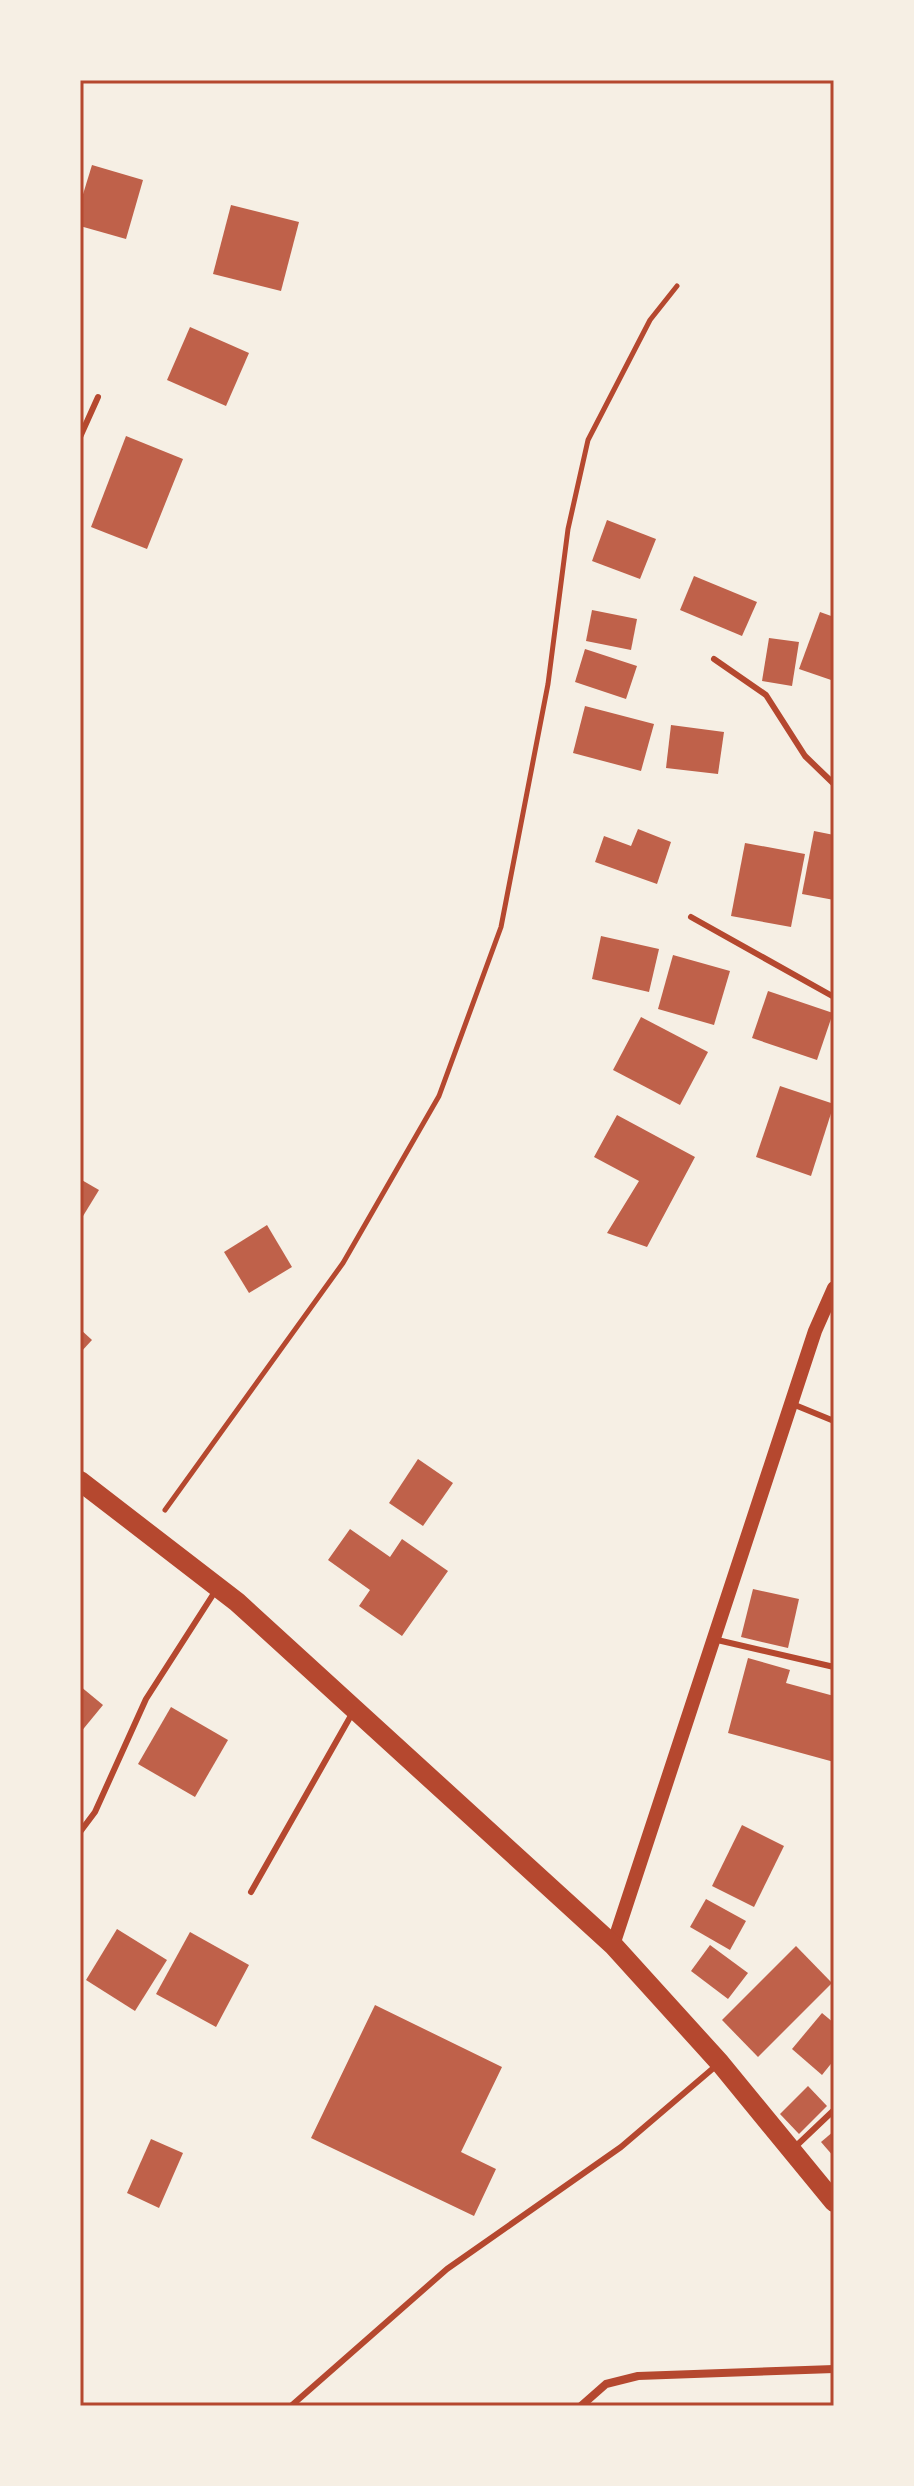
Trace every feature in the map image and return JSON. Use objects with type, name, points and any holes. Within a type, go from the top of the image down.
[{"type":"main road","points":[[80,1481],[218,1587],[613,1945],[720,2063],[834,2202]]},
{"type":"street","points":[[613,1945],[790,1403],[834,1288]]},
{"type":"street","points":[[581,2406],[606,2384],[638,2376],[834,2369]]},
{"type":"lane","points":[[80,437],[98,397]]},
{"type":"lane","points":[[714,659],[766,695],[805,756],[834,784]]},
{"type":"lane","points":[[691,917],[834,997]]},
{"type":"lane","points":[[790,1403],[834,1421]]},
{"type":"lane","points":[[80,1832],[95,1812],[146,1699],[218,1587]]},
{"type":"lane","points":[[713,1639],[834,1667]]},
{"type":"lane","points":[[251,1892],[355,1709]]},
{"type":"lane","points":[[291,2406],[447,2269],[621,2147],[720,2063]]},
{"type":"lane","points":[[791,2150],[834,2110]]},
{"type":"path","points":[[148,1534],[343,1263],[439,1096],[501,927],[548,684],[568,529],[588,440],[650,320],[677,286]]},
{"type":"building","points":[[92,165],[143,180],[126,239],[80,226],[80,204]]},
{"type":"building","points":[[231,205],[299,222],[281,291],[213,274]]},
{"type":"building","points":[[190,327],[249,353],[226,406],[167,380]]},
{"type":"building","points":[[126,436],[183,459],[147,549],[91,527]]},
{"type":"building","points":[[607,520],[656,539],[640,579],[592,561]]},
{"type":"building","points":[[694,576],[757,602],[742,636],[680,610]]},
{"type":"building","points":[[592,610],[637,619],[631,650],[586,641]]},
{"type":"building","points":[[820,612],[834,617],[834,681],[799,669]]},
{"type":"building","points":[[769,638],[799,642],[792,686],[762,681]]},
{"type":"building","points":[[585,649],[637,666],[626,699],[575,682]]},
{"type":"building","points":[[585,706],[654,724],[641,771],[573,753]]},
{"type":"building","points":[[671,725],[724,732],[718,774],[666,768]]},
{"type":"building","points":[[638,829],[671,842],[657,884],[595,862],[604,836],[631,846]]},
{"type":"building","points":[[814,831],[834,835],[834,900],[802,894]]},
{"type":"building","points":[[745,843],[805,854],[791,927],[731,916]]},
{"type":"building","points":[[601,936],[659,949],[649,992],[592,979]]},
{"type":"building","points":[[673,955],[730,971],[714,1025],[658,1009]]},
{"type":"building","points":[[768,991],[833,1013],[817,1060],[752,1038]]},
{"type":"building","points":[[641,1017],[708,1052],[680,1105],[613,1070]]},
{"type":"building","points":[[780,1086],[834,1104],[811,1176],[756,1157]]},
{"type":"building","points":[[617,1115],[695,1157],[647,1247],[607,1233],[639,1181],[594,1157]]},
{"type":"building","points":[[80,1179],[99,1190],[80,1221]]},
{"type":"building","points":[[267,1225],[292,1267],[249,1293],[224,1252]]},
{"type":"building","points":[[80,1329],[92,1340],[80,1353]]},
{"type":"building","points":[[418,1459],[453,1483],[423,1526],[389,1503]]},
{"type":"building","points":[[350,1529],[390,1557],[402,1539],[448,1571],[402,1636],[359,1606],[370,1590],[328,1560]]},
{"type":"building","points":[[753,1589],[799,1599],[788,1648],[741,1637]]},
{"type":"building","points":[[748,1658],[790,1670],[786,1683],[834,1696],[834,1762],[728,1733]]},
{"type":"building","points":[[80,1686],[103,1705],[80,1733]]},
{"type":"building","points":[[171,1707],[228,1740],[195,1797],[138,1764]]},
{"type":"building","points":[[742,1825],[784,1846],[754,1907],[712,1886]]},
{"type":"building","points":[[706,1899],[746,1921],[730,1950],[690,1927]]},
{"type":"building","points":[[117,1929],[167,1960],[135,2011],[86,1980]]},
{"type":"building","points":[[190,1932],[249,1965],[216,2027],[156,1994]]},
{"type":"building","points":[[710,1945],[748,1973],[728,1999],[691,1971]]},
{"type":"building","points":[[796,1946],[832,1983],[758,2057],[722,2020]]},
{"type":"building","points":[[375,2005],[502,2067],[461,2152],[496,2169],[474,2216],[311,2138]]},
{"type":"building","points":[[822,2013],[834,2023],[834,2060],[822,2075],[792,2049]]},
{"type":"building","points":[[808,2086],[827,2106],[799,2134],[780,2114]]},
{"type":"building","points":[[834,2131],[834,2157],[821,2142]]},
{"type":"building","points":[[151,2139],[183,2153],[159,2208],[127,2193]]}]
